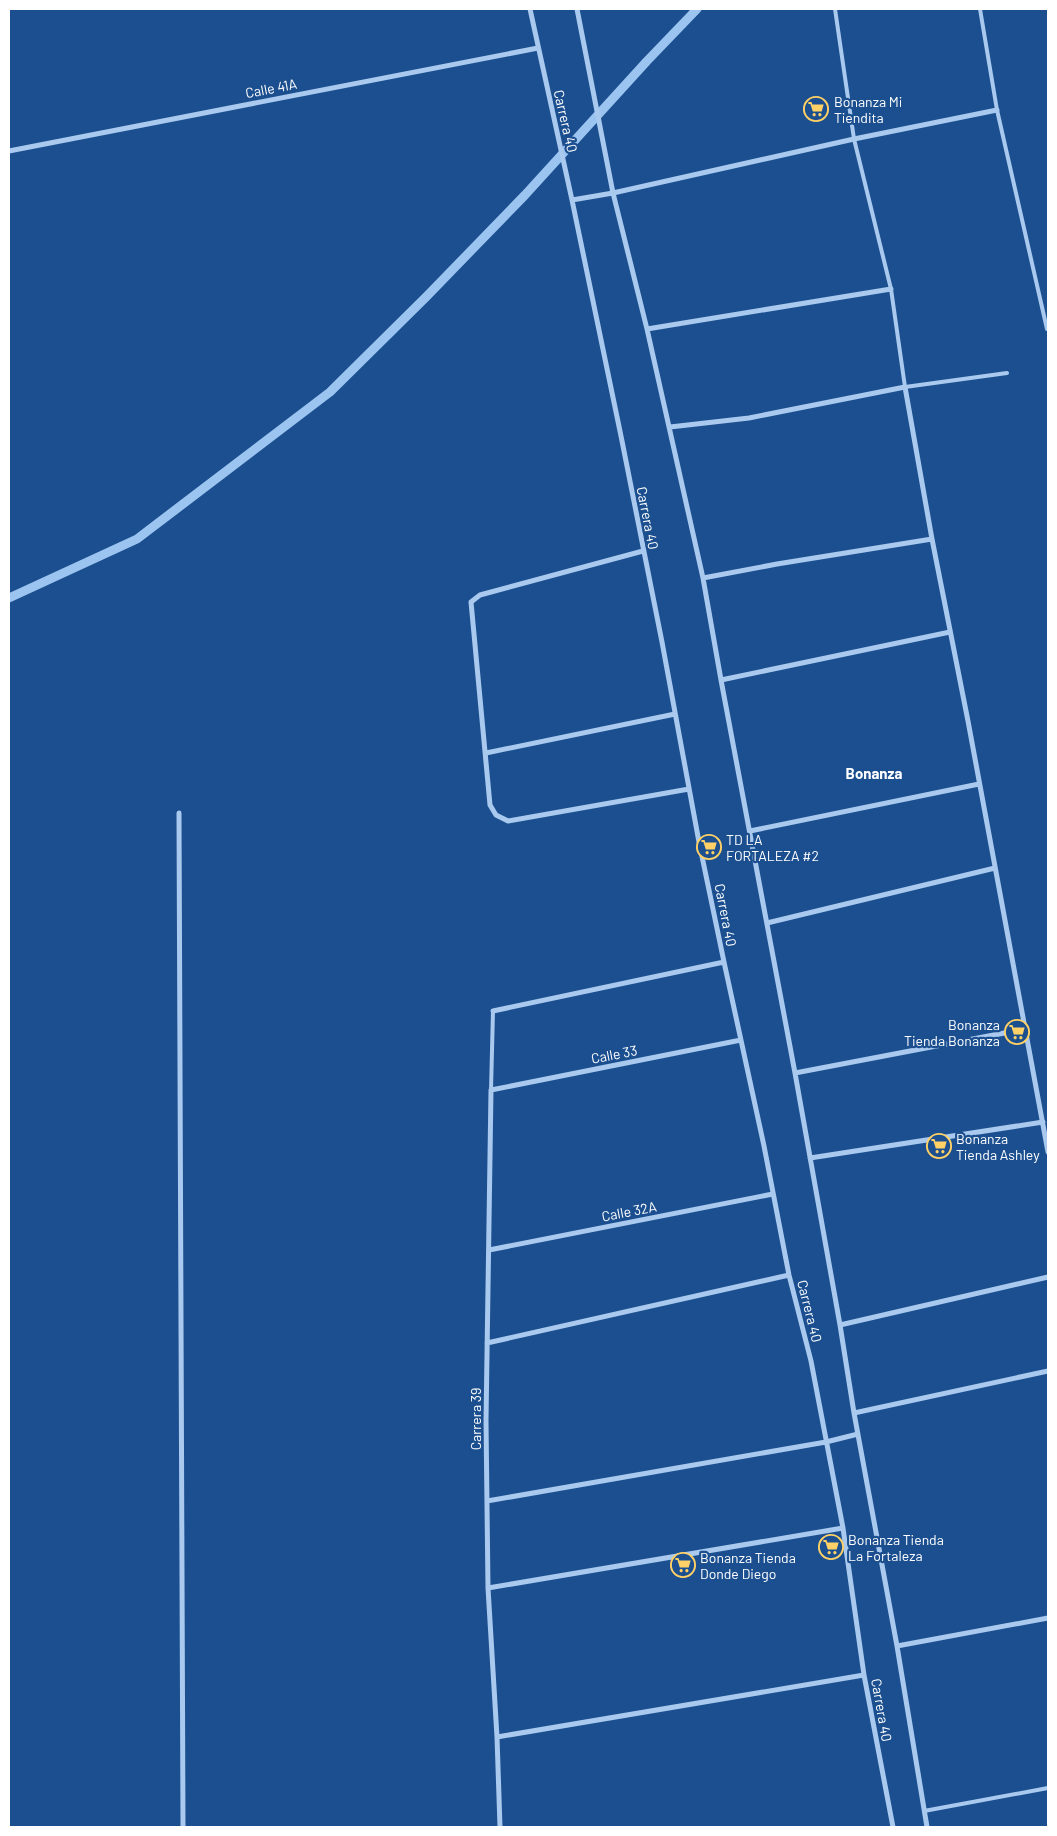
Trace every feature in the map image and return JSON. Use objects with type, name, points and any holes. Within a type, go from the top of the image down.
[{"type":"street","name":"Carrera 40","points":[[530,9],[621,436],[689,789],[789,1275],[811,1360],[843,1528],[864,1675],[893,1827]]},
{"type":"street","name":"Carrera 40","points":[[577,9],[613,193],[670,427],[703,578],[795,1073],[897,1646],[927,1827]]},
{"type":"street","name":"Calle 41A","points":[[9,151],[538,48]]},
{"type":"street","points":[[572,200],[613,193],[854,139],[997,110]]},
{"type":"street","points":[[647,329],[891,289]]},
{"type":"street","points":[[670,427],[749,418],[905,387],[1048,1152]]},
{"type":"street","points":[[703,578],[932,539]]},
{"type":"street","points":[[643,551],[480,595],[471,602],[490,805],[496,815],[508,821],[689,789]]},
{"type":"street","points":[[721,680],[950,632]]},
{"type":"street","points":[[486,753],[675,714]]},
{"type":"street","points":[[750,831],[980,784]]},
{"type":"street","points":[[179,813],[183,1827]]},
{"type":"street","points":[[767,923],[995,868]]},
{"type":"street","points":[[493,1011],[724,962]]},
{"type":"street","points":[[795,1073],[1026,1029]]},
{"type":"street","name":"Calle 33","points":[[491,1090],[741,1040]]},
{"type":"street","name":"Carrera 39","points":[[491,1090],[487,1343],[488,1588],[497,1737],[500,1827]]},
{"type":"street","points":[[810,1158],[1043,1122]]},
{"type":"street","name":"Calle 32A","points":[[489,1250],[773,1194]]},
{"type":"street","points":[[487,1343],[789,1275]]},
{"type":"street","points":[[840,1325],[1048,1277]]},
{"type":"street","points":[[854,1413],[1048,1371]]},
{"type":"street","points":[[487,1502],[826,1442],[858,1434]]},
{"type":"street","points":[[488,1588],[843,1528]]},
{"type":"street","points":[[897,1646],[1048,1618]]},
{"type":"street","points":[[497,1737],[864,1675]]},
{"type":"lane","points":[[835,9],[854,139],[891,289],[905,387],[1007,373]]},
{"type":"lane","points":[[980,9],[997,110],[1046,329]]},
{"type":"lane","name":"Carrera 39","points":[[491,1090],[493,1011]]},
{"type":"lane","points":[[924,1812],[1048,1788]]},
{"type":"waterway","points":[[9,598],[137,539],[330,392],[525,195],[697,9]]},
{"type":"place","name":"Bonanza Mi Tiendita","points":[[816,109]]},
{"type":"place","name":"TD LA FORTALEZA #2","points":[[709,847]]},
{"type":"place","name":"Bonanza Tienda Bonanza","points":[[1017,1032]]},
{"type":"place","name":"Bonanza Tienda Ashley","points":[[939,1146]]},
{"type":"place","name":"Bonanza Tienda La Fortaleza","points":[[831,1547]]},
{"type":"place","name":"Bonanza Tienda Donde Diego","points":[[683,1565]]},
{"type":"district","name":"Bonanza","points":[[874,773]]}]
